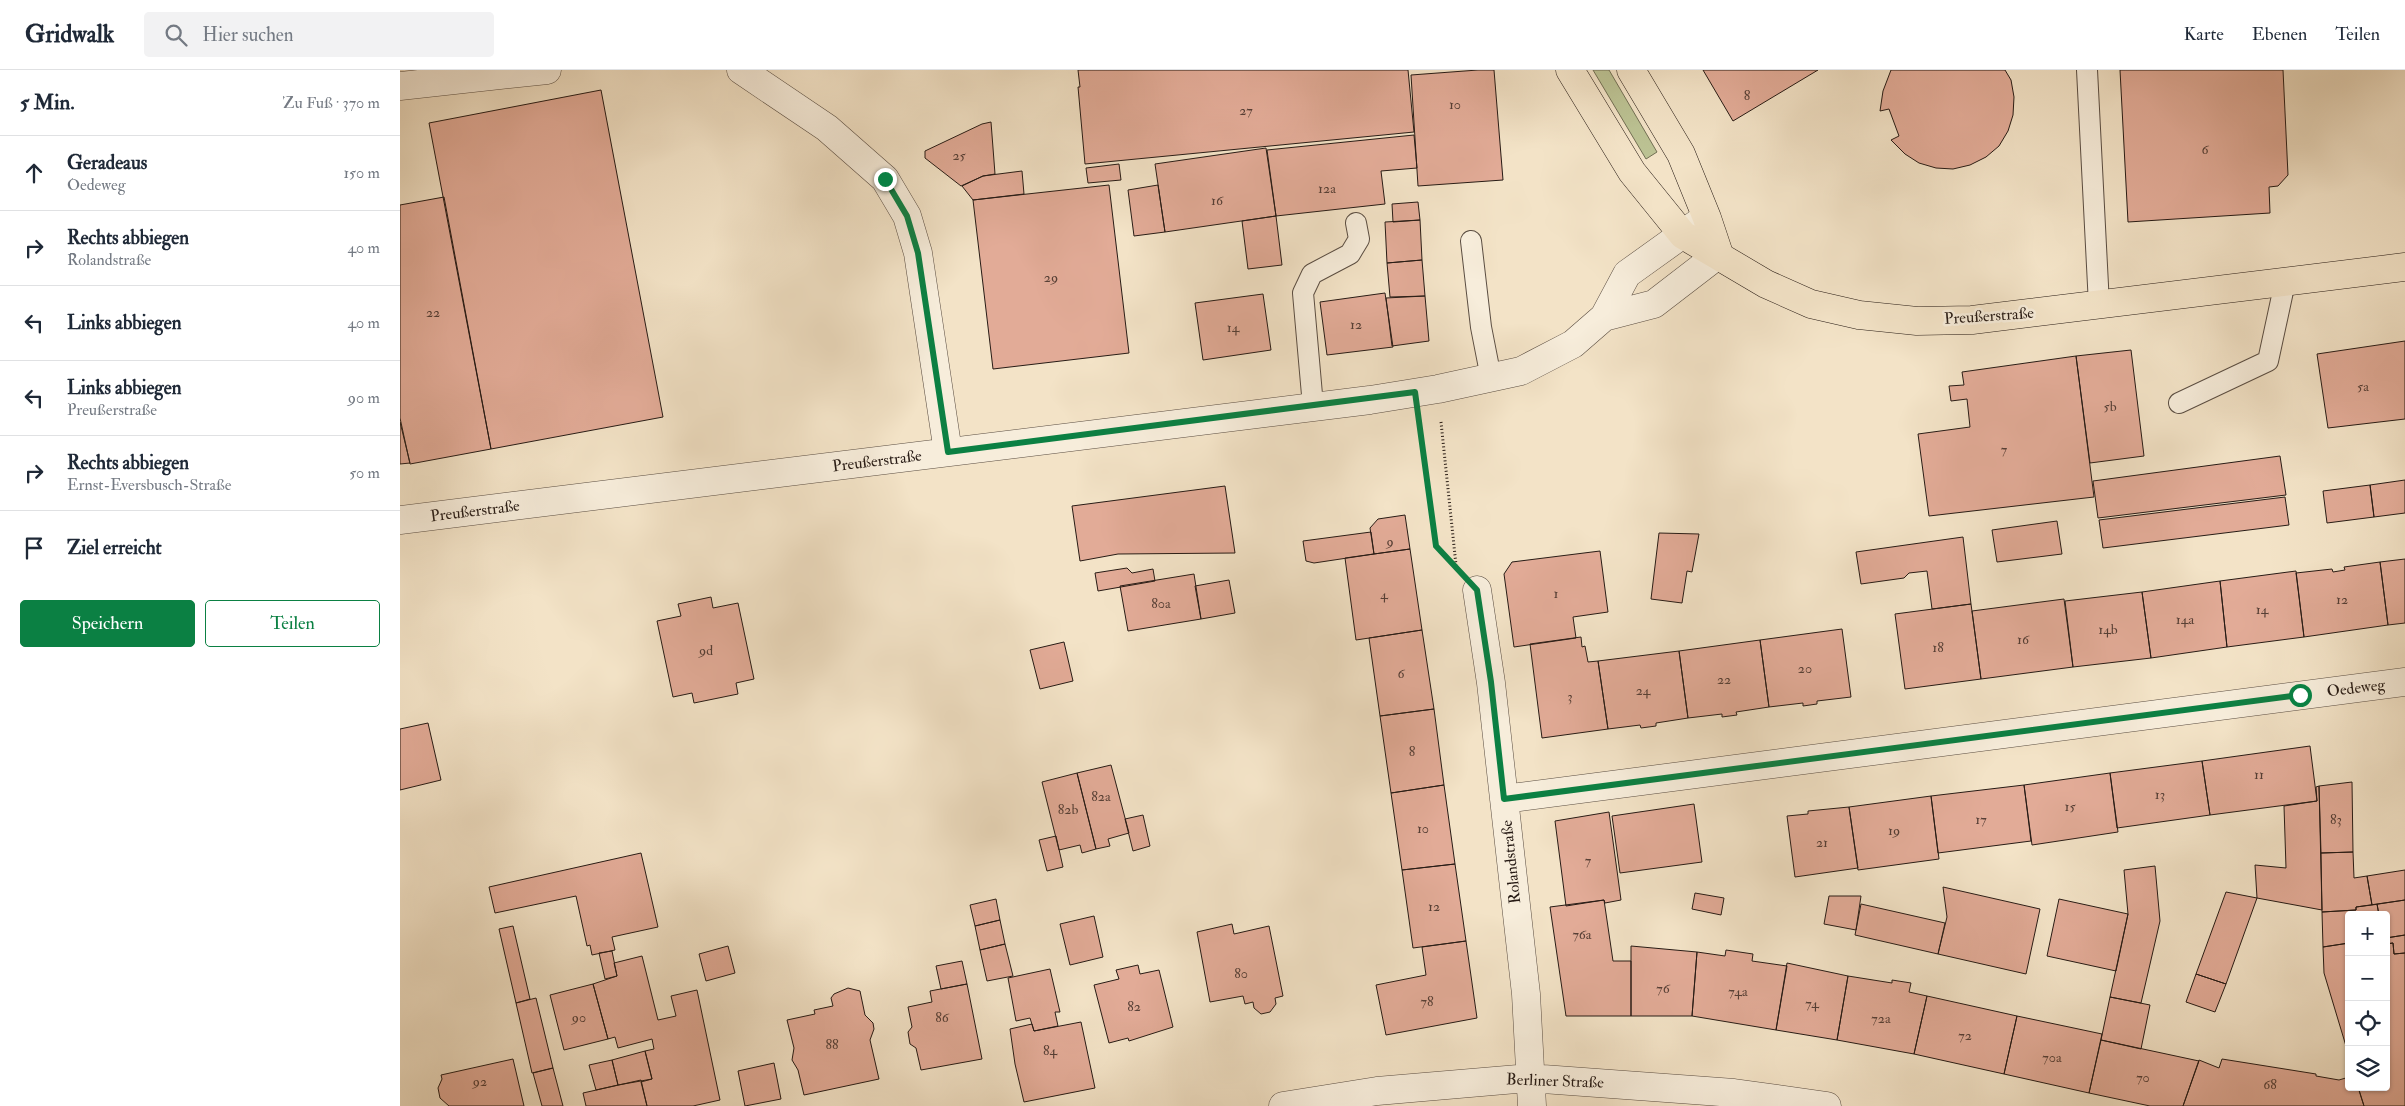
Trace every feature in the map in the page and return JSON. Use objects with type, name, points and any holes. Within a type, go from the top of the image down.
[{"type":"main road","points":[[1570,70],[1632,172],[1683,235],[1719,254]]},
{"type":"main road","points":[[1631,70],[1681,154],[1707,218],[1719,254]]},
{"type":"main road","name":"Preußerstraße","points":[[1719,254],[1766,284],[1811,304],[1859,315],[1917,320],[1972,320],[2405,267]]},
{"type":"street","points":[[400,86],[546,70]]},
{"type":"street","points":[[741,70],[820,123],[842,141],[885,179],[907,216],[918,253],[948,452]]},
{"type":"street","name":"Preußerstraße","points":[[400,520],[1313,406],[1426,391],[1491,378],[1520,371],[1573,344],[1604,318],[1627,274],[1707,218]]},
{"type":"street","name":"Preußerstraße","points":[[1604,318],[1654,304],[1719,254]]},
{"type":"street","name":"Rolandstraße","points":[[1477,590],[1491,682],[1526,994],[1532,1106]]},
{"type":"street","name":"Oedeweg","points":[[1504,799],[2405,682]]},
{"type":"street","name":"Berliner Straße","points":[[1283,1106],[1378,1091],[1529,1078],[1734,1093],[1828,1106]]},
{"type":"lane","points":[[2087,70],[2099,305]]},
{"type":"lane","points":[[1313,406],[1303,293],[1312,274],[1350,254],[1359,239],[1356,223]]},
{"type":"lane","points":[[1470,241],[1481,327],[1491,378]]},
{"type":"lane","points":[[2179,403],[2268,361],[2285,282]]},
{"type":"path","points":[[1426,391],[1436,546],[1477,590]]},
{"type":"path","points":[[1426,391],[1456,566]]},
{"type":"green space","points":[[1593,70],[1609,70],[1657,152],[1646,159]]},
{"type":"building","points":[[1078,70],[1408,70],[1414,132],[1085,164]]},
{"type":"building","points":[[1494,70],[1503,180],[1418,186],[1411,75]]},
{"type":"building","points":[[1703,70],[1818,70],[1733,121]]},
{"type":"building","points":[[1891,70],[2005,70],[2011,80],[2014,97],[2013,115],[2008,131],[1999,146],[1986,157],[1970,165],[1953,169],[1936,168],[1919,163],[1905,154],[1891,140],[1899,136],[1889,109],[1880,111],[1883,91]]},
{"type":"building","points":[[2120,70],[2283,70],[2288,175],[2278,186],[2269,187],[2270,213],[2128,222]]},
{"type":"building","points":[[601,90],[663,417],[491,449],[429,123]]},
{"type":"building","points":[[991,122],[995,174],[983,176],[961,186],[925,158],[925,151],[982,124]]},
{"type":"building","points":[[1414,135],[1417,168],[1381,171],[1385,204],[1276,216],[1267,150]]},
{"type":"building","points":[[1266,148],[1276,216],[1165,232],[1155,164]]},
{"type":"building","points":[[1119,164],[1121,180],[1088,183],[1086,168]]},
{"type":"building","points":[[1022,171],[1024,194],[973,200],[962,186],[983,176]]},
{"type":"building","points":[[1109,185],[1129,353],[993,369],[973,200]]},
{"type":"building","points":[[1158,185],[1165,232],[1134,236],[1128,190]]},
{"type":"building","points":[[444,197],[491,449],[410,464],[400,418],[400,205]]},
{"type":"building","points":[[1418,202],[1420,220],[1393,222],[1392,204]]},
{"type":"building","points":[[1276,216],[1282,265],[1248,269],[1242,221]]},
{"type":"building","points":[[1420,220],[1422,260],[1387,263],[1385,222]]},
{"type":"building","points":[[1422,260],[1425,296],[1390,297],[1387,263]]},
{"type":"building","points":[[1385,293],[1393,347],[1327,355],[1320,302]]},
{"type":"building","points":[[1263,294],[1271,350],[1203,360],[1195,303]]},
{"type":"building","points":[[1425,296],[1429,341],[1392,346],[1386,298]]},
{"type":"building","points":[[2405,341],[2405,419],[2328,428],[2317,354]]},
{"type":"building","points":[[2131,350],[2144,456],[2090,463],[2076,356]]},
{"type":"building","points":[[2076,356],[2094,497],[1929,516],[1918,434],[1970,427],[1967,399],[1951,401],[1949,386],[1964,385],[1962,372]]},
{"type":"building","points":[[400,422],[410,463],[400,464]]},
{"type":"building","points":[[2280,456],[2286,495],[2098,518],[2093,481]]},
{"type":"building","points":[[2405,480],[2405,513],[2374,517],[2370,485]]},
{"type":"building","points":[[2370,485],[2374,517],[2327,523],[2323,491]]},
{"type":"building","points":[[1225,486],[1235,553],[1118,554],[1080,561],[1072,506]]},
{"type":"building","points":[[2285,497],[2289,525],[2103,548],[2099,520]]},
{"type":"building","points":[[1405,515],[1410,549],[1374,554],[1370,528],[1378,519]]},
{"type":"building","points":[[2057,521],[2062,554],[1997,562],[1992,530]]},
{"type":"building","points":[[1371,532],[1374,554],[1314,563],[1306,561],[1303,541]]},
{"type":"building","points":[[1659,533],[1699,534],[1692,572],[1687,571],[1682,603],[1651,599]]},
{"type":"building","points":[[1963,537],[1971,604],[1932,609],[1927,571],[1909,573],[1904,578],[1861,584],[1856,552]]},
{"type":"building","points":[[1410,549],[1422,630],[1356,640],[1345,558]]},
{"type":"building","points":[[1600,551],[1608,612],[1573,617],[1576,638],[1514,647],[1504,574],[1512,562]]},
{"type":"building","points":[[2405,559],[2405,623],[2388,625],[2380,562]]},
{"type":"building","points":[[2380,562],[2388,625],[2304,637],[2296,573],[2332,569],[2333,572],[2345,570],[2344,567]]},
{"type":"building","points":[[1127,568],[1132,573],[1153,569],[1155,581],[1098,591],[1095,573]]},
{"type":"building","points":[[2296,571],[2304,637],[2227,647],[2220,581]]},
{"type":"building","points":[[1194,574],[1201,619],[1128,631],[1120,586]]},
{"type":"building","points":[[1229,580],[1235,613],[1201,619],[1195,586]]},
{"type":"building","points":[[2220,581],[2227,647],[2151,658],[2142,592]]},
{"type":"building","points":[[2142,592],[2151,658],[2073,667],[2065,601]]},
{"type":"building","points":[[711,597],[713,608],[738,603],[754,679],[736,683],[738,694],[694,703],[692,693],[673,697],[657,621],[681,616],[678,604]]},
{"type":"building","points":[[2064,599],[2073,667],[1981,679],[1972,611]]},
{"type":"building","points":[[1971,604],[1981,679],[1905,689],[1895,614]]},
{"type":"building","points":[[1842,629],[1851,697],[1817,701],[1817,704],[1803,706],[1803,703],[1769,707],[1760,640]]},
{"type":"building","points":[[1422,630],[1434,709],[1380,716],[1369,638]]},
{"type":"building","points":[[1581,637],[1582,647],[1585,646],[1588,662],[1598,661],[1608,729],[1542,738],[1530,644]]},
{"type":"building","points":[[1760,640],[1769,707],[1736,712],[1737,715],[1722,717],[1722,714],[1688,718],[1679,651]]},
{"type":"building","points":[[1064,642],[1073,681],[1040,689],[1030,650]]},
{"type":"building","points":[[1679,651],[1688,718],[1656,723],[1656,726],[1641,728],[1640,725],[1608,729],[1598,661]]},
{"type":"building","points":[[1434,709],[1444,785],[1391,793],[1380,716]]},
{"type":"building","points":[[428,723],[441,780],[400,790],[400,729]]},
{"type":"building","points":[[2310,746],[2317,801],[2210,815],[2202,761]]},
{"type":"building","points":[[2202,761],[2210,815],[2117,828],[2110,773]]},
{"type":"building","points":[[1111,765],[1129,833],[1108,839],[1110,846],[1096,849],[1077,773]]},
{"type":"building","points":[[1077,773],[1096,849],[1082,853],[1080,845],[1059,850],[1042,782]]},
{"type":"building","points":[[2110,773],[2118,832],[2032,845],[2024,785]]},
{"type":"building","points":[[2352,782],[2353,852],[2321,853],[2319,786]]},
{"type":"building","points":[[1444,785],[1455,864],[1402,870],[1391,793]]},
{"type":"building","points":[[2024,785],[2031,841],[1938,853],[1931,796]]},
{"type":"building","points":[[2319,786],[2322,910],[2257,898],[2255,865],[2286,868],[2284,806],[2317,801],[2316,787]]},
{"type":"building","points":[[1931,796],[1939,859],[1858,870],[1849,807]]},
{"type":"building","points":[[1694,804],[1702,862],[1620,873],[1612,816]]},
{"type":"building","points":[[1849,807],[1858,868],[1795,877],[1787,816],[1808,814],[1808,811]]},
{"type":"building","points":[[1609,812],[1621,900],[1605,903],[1604,900],[1566,906],[1555,821]]},
{"type":"building","points":[[1143,815],[1150,846],[1133,851],[1125,819]]},
{"type":"building","points":[[1056,836],[1063,867],[1047,871],[1039,840]]},
{"type":"building","points":[[2353,852],[2354,878],[2367,876],[2372,905],[2356,907],[2356,910],[2322,912],[2321,853]]},
{"type":"building","points":[[641,853],[658,927],[612,937],[615,950],[592,955],[590,945],[587,946],[576,896],[495,913],[489,887]]},
{"type":"building","points":[[1455,864],[1466,941],[1413,948],[1402,870]]},
{"type":"building","points":[[2155,866],[2160,921],[2141,1003],[2110,997],[2128,914],[2124,870]]},
{"type":"building","points":[[2405,870],[2405,900],[2372,905],[2367,876]]},
{"type":"building","points":[[1943,887],[2040,909],[2026,974],[1938,954],[1947,917]]},
{"type":"building","points":[[2226,892],[2257,898],[2226,984],[2196,974]]},
{"type":"building","points":[[1695,893],[1724,898],[1721,915],[1692,909]]},
{"type":"building","points":[[1829,896],[1861,896],[1856,930],[1824,924]]},
{"type":"building","points":[[996,899],[1000,920],[975,926],[970,905]]},
{"type":"building","points":[[2059,899],[2128,914],[2116,971],[2047,956]]},
{"type":"building","points":[[1604,900],[1613,961],[1631,961],[1631,1016],[1566,1016],[1550,907]]},
{"type":"building","points":[[2405,900],[2405,935],[2390,937],[2390,911],[2378,911],[2377,904]]},
{"type":"building","points":[[1861,904],[1945,923],[1938,954],[1855,935]]},
{"type":"building","points":[[2377,904],[2378,911],[2345,911],[2345,944],[2323,947],[2322,912],[2356,910],[2356,907]]},
{"type":"building","points":[[1094,916],[1103,957],[1070,965],[1060,924]]},
{"type":"building","points":[[1000,920],[1005,944],[980,950],[975,926]]},
{"type":"building","points":[[1232,924],[1234,934],[1269,926],[1283,996],[1275,998],[1276,1004],[1270,1012],[1261,1014],[1254,1008],[1253,1002],[1245,1004],[1243,996],[1210,1002],[1197,932]]},
{"type":"building","points":[[513,926],[530,999],[516,1003],[499,929]]},
{"type":"building","points":[[2405,935],[2405,953],[2394,954],[2393,943],[2390,943],[2390,937]]},
{"type":"building","points":[[1466,941],[1477,1018],[1386,1035],[1376,985],[1426,975],[1422,947]]},
{"type":"building","points":[[2390,943],[2393,943],[2394,954],[2405,953],[2405,1106],[2364,1106],[2359,1091],[2390,1091]]},
{"type":"building","points":[[1005,944],[1013,976],[987,981],[980,950]]},
{"type":"building","points":[[2345,944],[2345,1043],[2324,973],[2323,947]]},
{"type":"building","points":[[728,946],[735,973],[706,981],[699,954]]},
{"type":"building","points":[[1631,946],[1697,952],[1692,1016],[1631,1016]]},
{"type":"building","points":[[1726,950],[1753,954],[1752,961],[1787,966],[1776,1030],[1692,1016],[1697,952],[1725,956]]},
{"type":"building","points":[[612,951],[617,976],[605,979],[599,953]]},
{"type":"building","points":[[642,956],[658,1020],[676,1016],[671,996],[697,990],[720,1100],[693,1106],[647,1106],[641,1082],[652,1079],[645,1051],[654,1049],[652,1039],[618,1048],[615,1037],[608,1039],[593,984],[617,976],[614,963]]},
{"type":"building","points":[[962,961],[967,984],[941,989],[936,966]]},
{"type":"building","points":[[1787,963],[1848,976],[1837,1040],[1776,1030]]},
{"type":"building","points":[[1138,965],[1140,974],[1159,970],[1173,1027],[1129,1041],[1128,1038],[1109,1043],[1094,985],[1119,979],[1116,970]]},
{"type":"building","points":[[1050,969],[1060,1012],[1055,1012],[1058,1026],[1034,1031],[1030,1018],[1016,1021],[1008,978]]},
{"type":"building","points":[[2196,974],[2226,984],[2215,1012],[2186,1002]]},
{"type":"building","points":[[1848,976],[1892,983],[1892,980],[1911,983],[1909,992],[1927,996],[1914,1054],[1837,1040]]},
{"type":"building","points":[[593,984],[608,1039],[564,1050],[550,995]]},
{"type":"building","points":[[967,984],[982,1059],[921,1070],[916,1048],[910,1044],[908,1032],[912,1027],[908,1007],[932,1002],[930,991]]},
{"type":"building","points":[[848,988],[860,991],[865,1015],[873,1023],[874,1029],[870,1040],[879,1079],[804,1095],[798,1070],[792,1060],[794,1048],[787,1020],[815,1014],[814,1010],[833,1006],[831,998],[834,994]]},
{"type":"building","points":[[1927,996],[2017,1016],[2004,1074],[1914,1054]]},
{"type":"building","points":[[2110,997],[2150,1005],[2141,1049],[2101,1040]]},
{"type":"building","points":[[536,998],[553,1068],[532,1073],[516,1003]]},
{"type":"building","points":[[2017,1016],[2102,1034],[2089,1093],[2004,1074]]},
{"type":"building","points":[[1081,1022],[1095,1088],[1024,1102],[1015,1064],[1010,1029],[1032,1024],[1034,1031]]},
{"type":"building","points":[[2101,1040],[2199,1061],[2183,1106],[2150,1106],[2089,1093]]},
{"type":"building","points":[[645,1051],[652,1079],[618,1085],[612,1060]]},
{"type":"building","points":[[513,1059],[524,1106],[449,1106],[440,1098],[438,1088],[442,1079],[441,1075]]},
{"type":"building","points":[[2222,1059],[2316,1074],[2316,1076],[2339,1080],[2345,1078],[2345,1091],[2359,1091],[2364,1106],[2183,1106],[2199,1060],[2219,1068]]},
{"type":"building","points":[[612,1060],[618,1085],[596,1090],[589,1065]]},
{"type":"building","points":[[774,1063],[781,1099],[745,1106],[738,1071]]},
{"type":"building","points":[[553,1068],[563,1106],[542,1106],[533,1073]]},
{"type":"building","points":[[641,1080],[647,1106],[586,1106],[583,1093]]},
{"type":"route","points":[[885,179],[907,216],[918,253],[948,452],[1194,420],[1370,400],[1415,392],[1436,546],[1477,590],[1491,682],[1504,799],[2300,695]]}]
